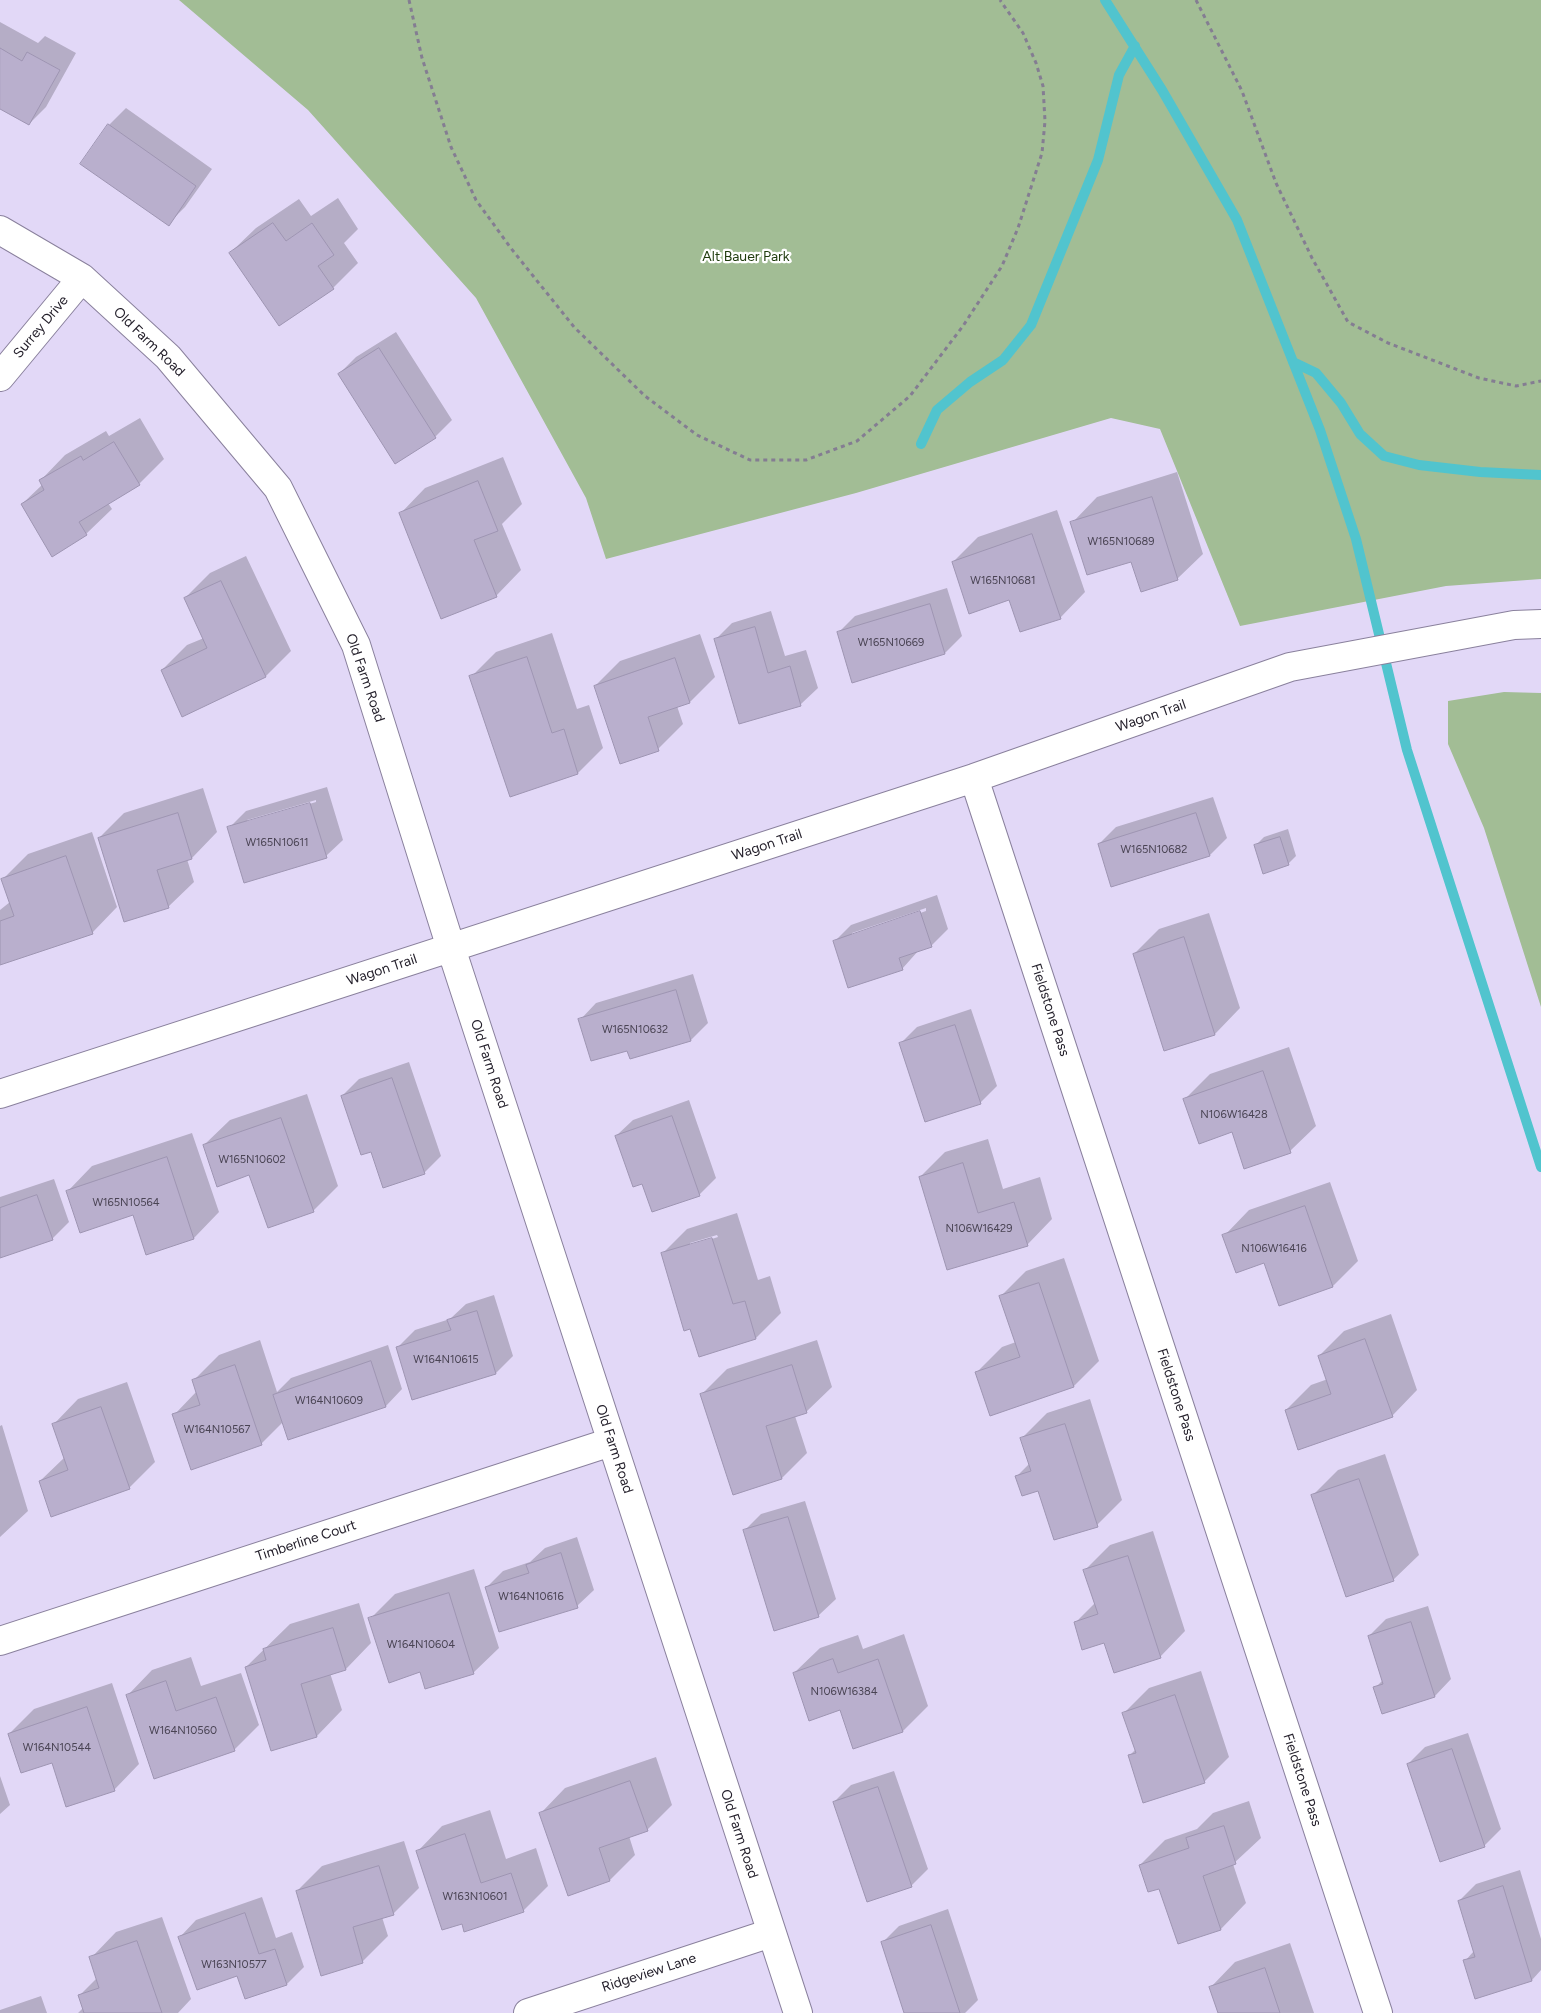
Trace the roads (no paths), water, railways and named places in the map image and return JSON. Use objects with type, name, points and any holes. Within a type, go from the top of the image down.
[{"type":"street","name":"Old Farm Road","points":[[0,230],[82,278],[168,356],[278,488],[356,645],[451,948],[798,2013]]},
{"type":"street","name":"Surrey Drive","points":[[0,376],[82,278]]},
{"type":"street","name":"Wagon Trail","points":[[0,1094],[974,778],[1290,668],[1514,625],[1541,624]]},
{"type":"street","name":"Fieldstone Pass","points":[[974,778],[1378,2013]]},
{"type":"street","name":"Timberline Court","points":[[0,1640],[611,1442]]},
{"type":"street","name":"Ridgeview Lane","points":[[528,2013],[771,1933]]},
{"type":"waterway","points":[[1105,0],[1162,90],[1237,220],[1320,430],[1356,539],[1407,750],[1541,1167]]},
{"type":"waterway","points":[[921,444],[937,410],[970,382],[1003,360],[1031,325],[1098,160],[1119,75],[1135,46]]},
{"type":"waterway","points":[[1293,362],[1316,373],[1341,403],[1360,434],[1384,456],[1419,465],[1480,472],[1541,475]]},
{"type":"park label","name":"Alt Bauer Park","points":[[746,257]]}]
